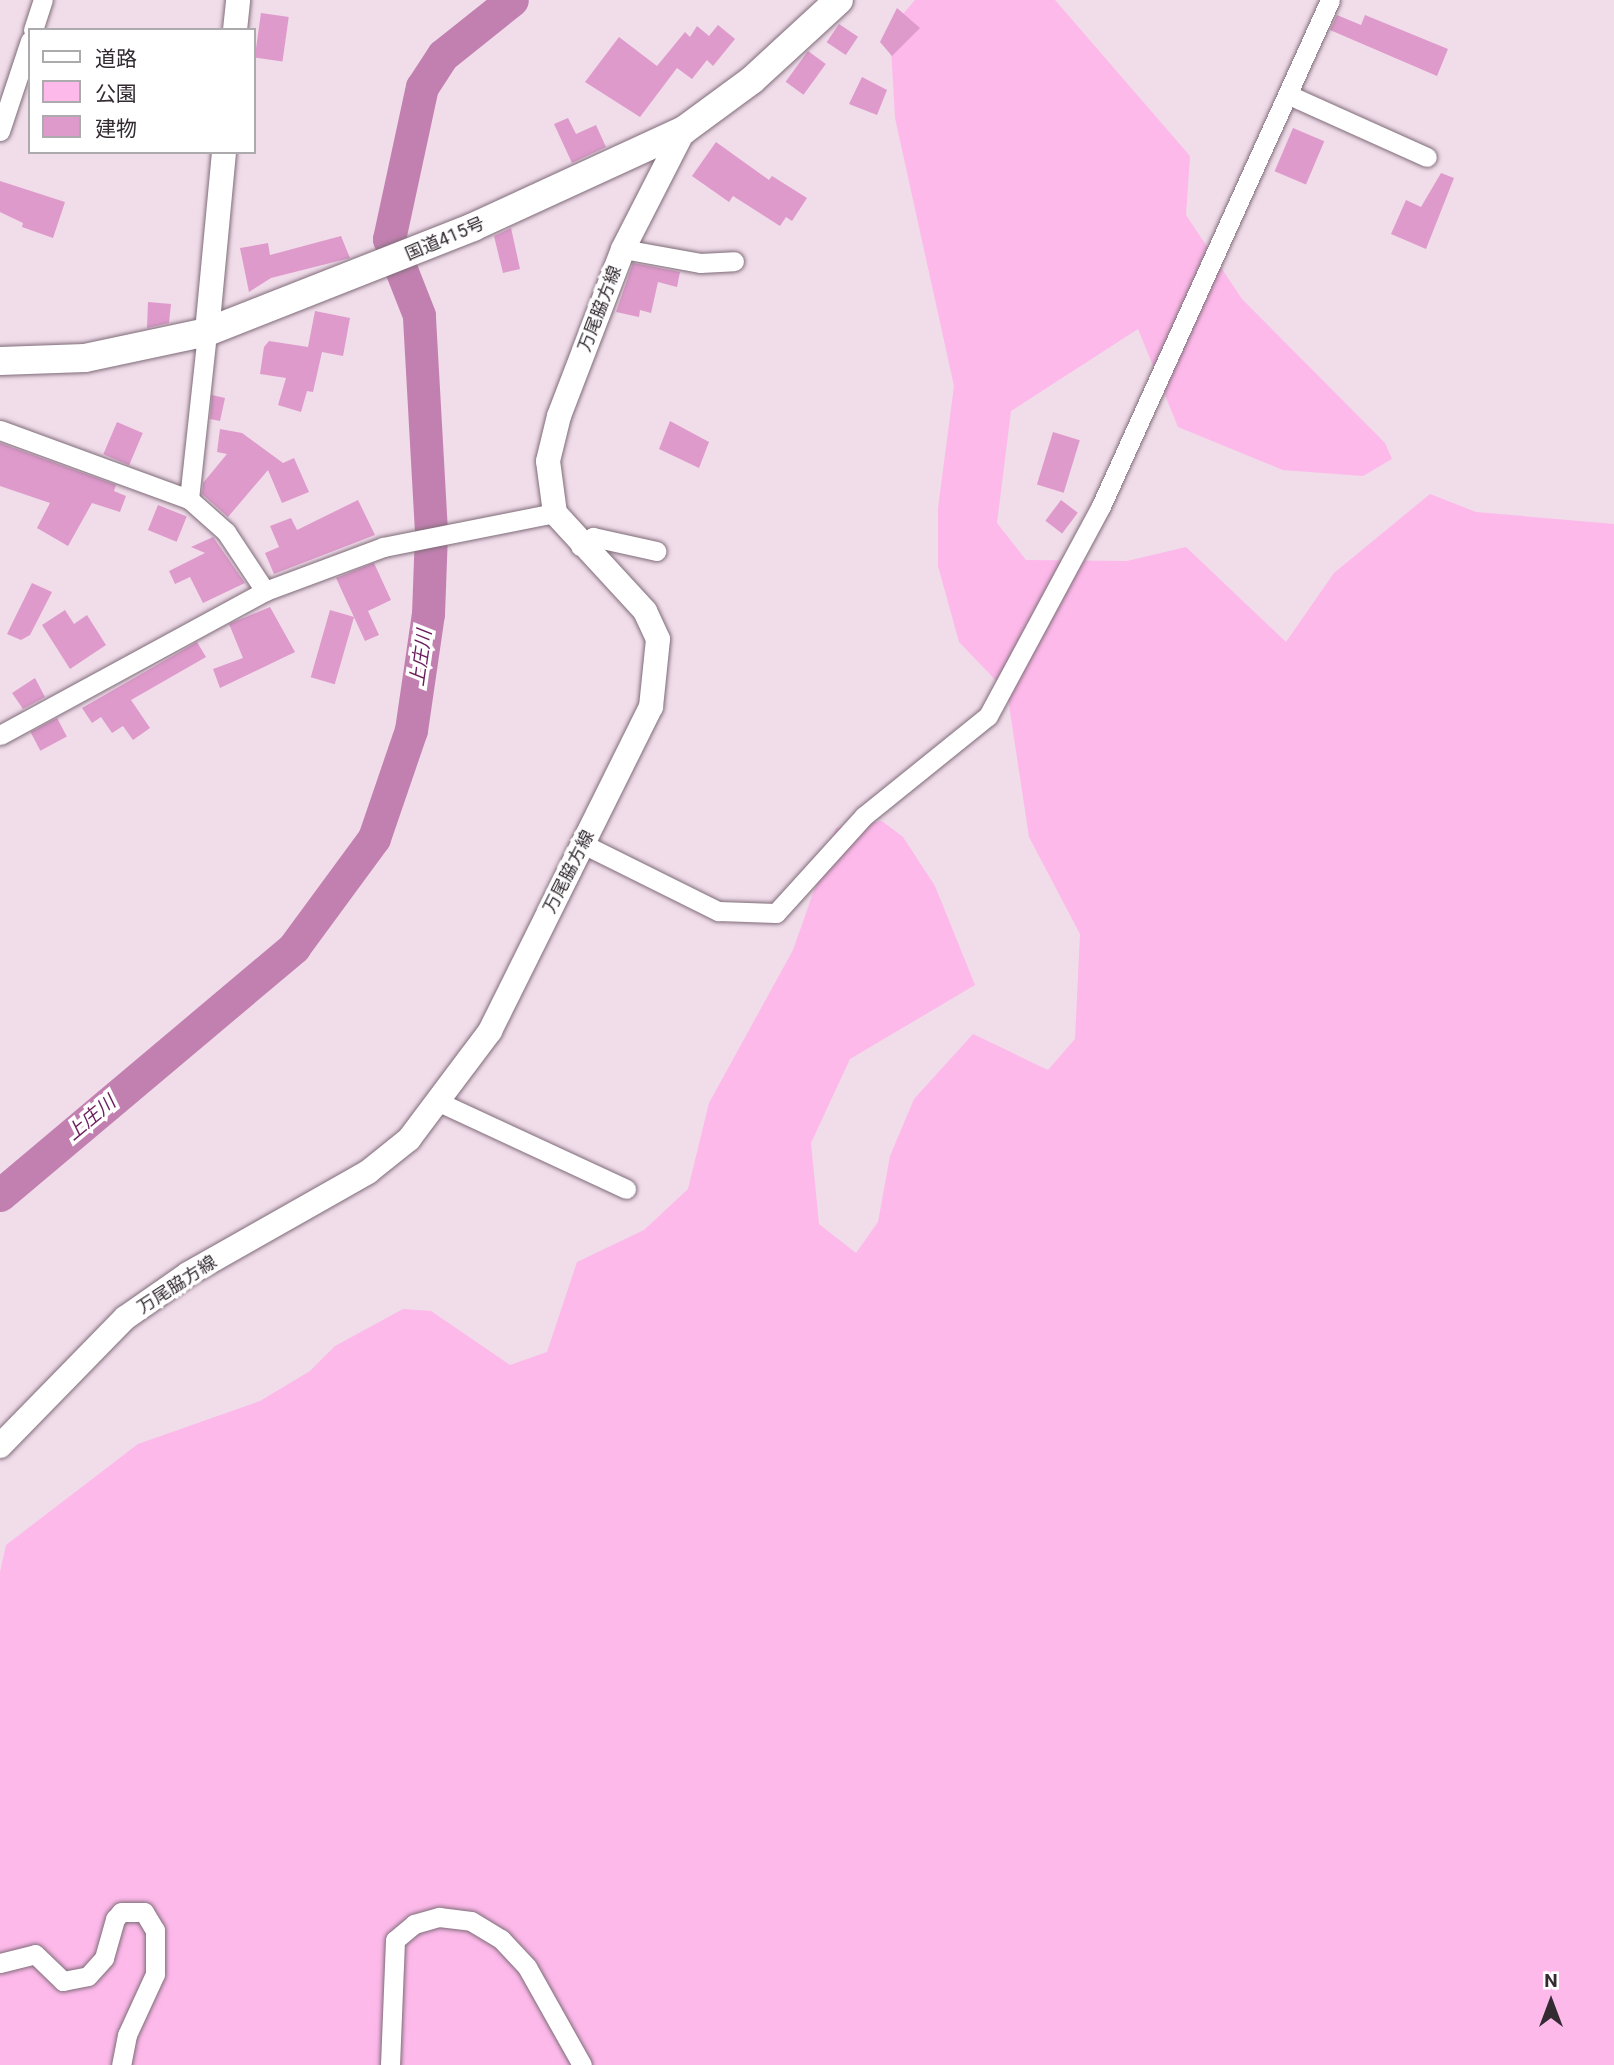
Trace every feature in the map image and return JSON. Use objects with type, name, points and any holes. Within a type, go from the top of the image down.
[{"type":"highway","name":"国道415号","points":[[0,360],[85,358],[207,332],[370,271],[473,227],[684,130],[752,80],[839,0]]},
{"type":"main road","points":[[235,28],[238,0]]},
{"type":"main road","name":"万尾脇方線","points":[[0,1446],[125,1318],[188,1274],[368,1172],[441,1103],[490,1031],[651,708],[659,657],[658,639],[645,611],[580,546],[555,513],[548,461],[559,416],[623,248],[684,130]]},
{"type":"main road","points":[[207,332],[224,154]]},
{"type":"street","points":[[34,28],[43,0]]},
{"type":"street","points":[[583,844],[718,911],[776,913],[864,817],[988,716],[1101,506],[1330,0]]},
{"type":"street","points":[[0,131],[28,46]]},
{"type":"street","points":[[1289,95],[1427,157]]},
{"type":"street","points":[[623,248],[700,263],[734,261]]},
{"type":"street","points":[[189,499],[207,332]]},
{"type":"street","points":[[0,430],[189,499],[226,532],[265,591]]},
{"type":"street","points":[[0,735],[265,591],[383,547],[491,523],[555,513]]},
{"type":"street","points":[[580,546],[593,537],[656,551]]},
{"type":"street","points":[[441,1103],[626,1189]]},
{"type":"street","points":[[0,1963],[35,1954],[63,1981],[88,1976],[104,1958],[115,1919],[121,1912],[144,1912],[155,1930],[155,1974],[127,2035],[121,2065]]},
{"type":"street","points":[[390,2065],[395,1940],[414,1924],[439,1917],[471,1921],[501,1938],[527,1967],[582,2065]]},
{"type":"green space","points":[[915,0],[1055,0],[1190,156],[1186,215],[1242,299],[1385,443],[1392,459],[1363,476],[1283,470],[1178,427],[1138,329],[1011,411],[997,523],[1026,560],[1127,561],[1186,547],[1286,642],[1334,573],[1430,494],[1476,512],[1614,524],[1614,2065],[0,2065],[0,1572],[6,1545],[138,1444],[260,1401],[310,1371],[335,1346],[403,1309],[431,1311],[510,1365],[547,1352],[577,1262],[644,1230],[688,1189],[709,1103],[793,950],[836,828],[882,821],[903,837],[935,886],[975,985],[850,1059],[811,1143],[819,1224],[856,1253],[878,1222],[890,1156],[914,1099],[973,1034],[1048,1070],[1075,1039],[1080,934],[1029,837],[1007,692],[959,642],[938,566],[938,508],[954,386],[895,118],[890,29]]},
{"type":"building","points":[[897,8],[920,28],[892,56],[880,42]]},
{"type":"building","points":[[261,13],[289,17],[282,61],[256,58]]},
{"type":"building","points":[[1337,15],[1361,25],[1365,15],[1448,49],[1437,76],[1330,30]]},
{"type":"building","points":[[839,24],[858,37],[846,55],[827,42]]},
{"type":"building","points":[[718,25],[735,39],[713,66],[707,60],[692,79],[677,68],[640,117],[585,82],[619,37],[657,66],[685,32],[690,37],[697,26],[709,36]]},
{"type":"building","points":[[808,51],[826,64],[803,95],[786,82]]},
{"type":"building","points":[[862,77],[887,90],[877,115],[849,104]]},
{"type":"building","points":[[568,118],[576,134],[596,125],[606,147],[572,163],[554,124]]},
{"type":"building","points":[[1293,128],[1324,141],[1306,185],[1275,171]]},
{"type":"building","points":[[716,142],[769,180],[772,176],[807,198],[792,221],[786,217],[780,226],[733,196],[729,202],[692,176]]},
{"type":"building","points":[[1441,173],[1454,178],[1426,249],[1391,234],[1406,200],[1421,207]]},
{"type":"building","points":[[0,181],[65,202],[53,238],[22,227],[23,223],[0,212]]},
{"type":"building","points":[[511,228],[520,269],[503,273],[494,236]]},
{"type":"building","points":[[341,236],[350,258],[271,278],[249,292],[240,248],[268,243],[270,255]]},
{"type":"building","points":[[633,263],[680,272],[677,287],[658,282],[651,313],[640,310],[639,317],[616,312]]},
{"type":"building","points":[[148,302],[171,304],[169,323],[147,328]]},
{"type":"building","points":[[315,311],[350,318],[343,356],[322,352],[313,392],[307,391],[301,412],[278,405],[286,378],[260,374],[264,347],[269,341],[308,347]]},
{"type":"building","points":[[212,395],[225,398],[220,421],[210,419]]},
{"type":"building","points":[[670,421],[709,442],[699,468],[659,449]]},
{"type":"building","points":[[117,422],[143,433],[129,465],[103,454]]},
{"type":"building","points":[[220,429],[242,433],[283,463],[294,458],[309,492],[282,503],[268,470],[228,517],[202,494],[203,483],[227,454],[217,452]]},
{"type":"building","points":[[1053,432],[1080,440],[1064,493],[1037,485]]},
{"type":"building","points":[[0,443],[116,485],[114,491],[126,496],[120,512],[92,503],[68,546],[37,528],[50,503],[0,486]]},
{"type":"building","points":[[358,500],[375,535],[274,574],[265,553],[279,547],[270,526],[291,518],[297,530]]},
{"type":"building","points":[[1061,500],[1078,513],[1062,533],[1045,521]]},
{"type":"building","points":[[158,505],[187,517],[177,542],[148,530]]},
{"type":"building","points":[[213,537],[245,583],[203,603],[190,577],[175,584],[169,571],[205,553],[191,547]]},
{"type":"building","points":[[374,563],[391,600],[368,611],[379,635],[365,641],[336,578]]},
{"type":"building","points":[[32,583],[52,592],[30,635],[21,640],[7,634]]},
{"type":"building","points":[[270,607],[295,652],[220,688],[213,669],[243,658],[229,624]]},
{"type":"building","points":[[65,610],[74,624],[87,615],[106,645],[70,669],[42,625]]},
{"type":"building","points":[[330,610],[354,617],[335,684],[311,677]]},
{"type":"building","points":[[197,642],[206,657],[131,700],[150,728],[133,740],[123,726],[112,733],[101,717],[92,723],[82,708]]},
{"type":"building","points":[[35,678],[45,697],[23,709],[12,693]]},
{"type":"building","points":[[57,718],[67,737],[40,751],[31,732]]},
{"type":"waterway","name":"上庄川","points":[[0,1195],[294,947],[374,838],[411,730],[428,614],[431,532],[419,315],[389,239],[422,87],[443,55],[512,0]]}]
